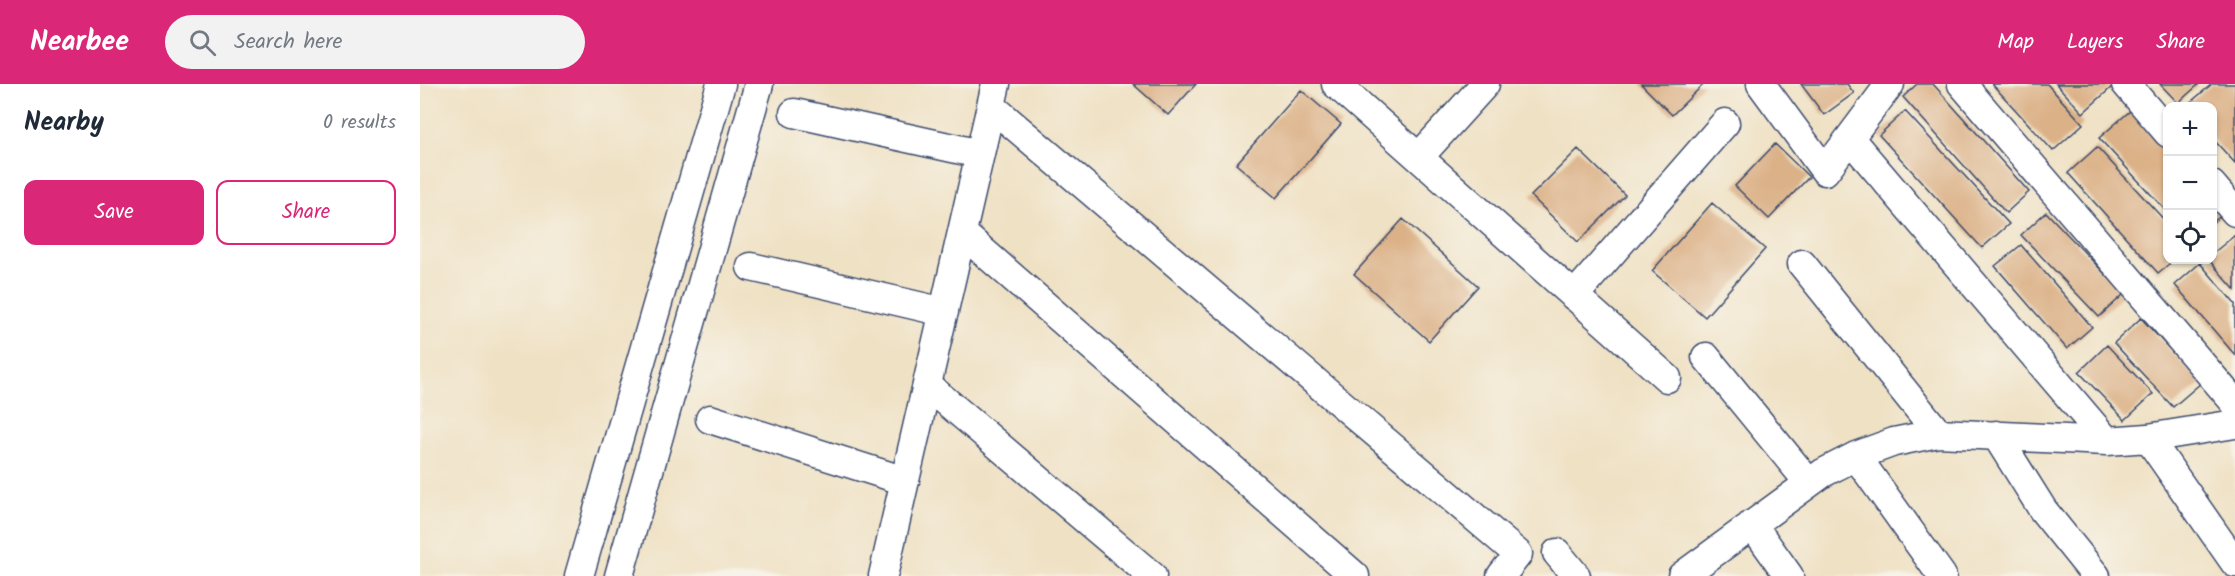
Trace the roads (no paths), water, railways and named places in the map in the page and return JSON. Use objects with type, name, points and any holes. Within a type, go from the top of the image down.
[{"type":"street","points":[[579,576],[720,84]]},
{"type":"street","points":[[619,576],[759,84]]},
{"type":"street","points":[[1336,84],[1667,378]]},
{"type":"street","points":[[1419,157],[1485,84]]},
{"type":"street","points":[[1761,84],[1825,171],[1890,84]]},
{"type":"street","points":[[1962,84],[2235,403]]},
{"type":"street","points":[[2126,84],[2163,127]]},
{"type":"street","points":[[889,573],[905,481],[993,95],[1518,554],[1501,576]]},
{"type":"street","points":[[794,113],[980,154]]},
{"type":"street","points":[[1574,296],[1725,123]]},
{"type":"street","points":[[1857,147],[2107,441]]},
{"type":"street","points":[[2217,191],[2235,212]]},
{"type":"street","points":[[962,233],[1355,576]]},
{"type":"street","points":[[1802,264],[1938,433]]},
{"type":"street","points":[[751,267],[944,312]]},
{"type":"street","points":[[1706,357],[1809,483]]},
{"type":"street","points":[[927,385],[1152,576]]},
{"type":"street","points":[[710,419],[905,481]]},
{"type":"street","points":[[1682,576],[1823,473],[1856,456],[1894,442],[1938,433],[2107,441],[2148,438],[2235,424]]},
{"type":"street","points":[[1996,435],[2043,510],[2096,576]]},
{"type":"street","points":[[2148,438],[2235,563]]},
{"type":"street","points":[[1856,456],[1942,576]]},
{"type":"street","points":[[1752,524],[1790,576]]},
{"type":"street","points":[[1557,553],[1576,576]]}]
